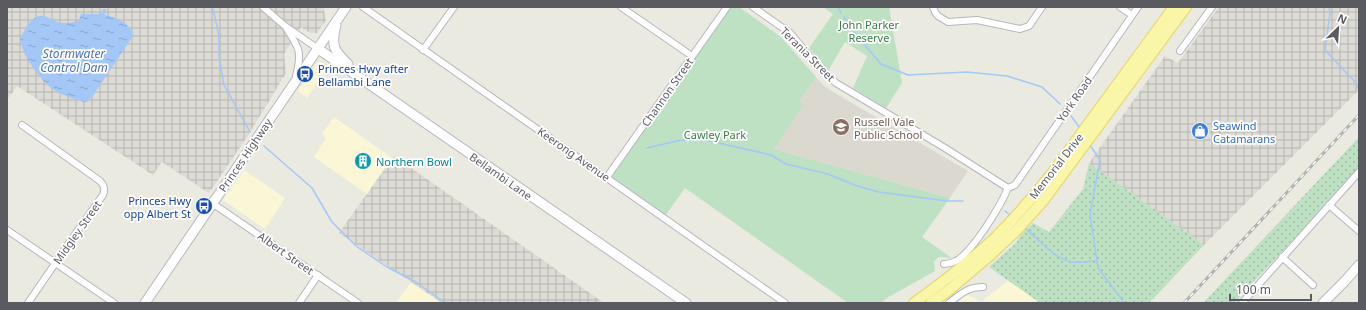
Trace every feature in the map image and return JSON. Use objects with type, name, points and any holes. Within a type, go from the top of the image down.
[{"type":"main road","name":"Princes Highway","points":[[145,303],[346,7]]},
{"type":"main road","name":"Memorial Drive","points":[[931,303],[988,257],[1012,227],[1055,185],[1080,144],[1174,7]]},
{"type":"main road","name":"Memorial Drive","points":[[1087,134],[1186,7]]},
{"type":"main road","points":[[337,20],[333,36],[334,49],[348,64],[376,89]]},
{"type":"main road","name":"Bellambi Lane","points":[[317,48],[686,303]]},
{"type":"main road","name":"Memorial Drive","points":[[914,303],[940,284],[993,239],[1012,227]]},
{"type":"main road","points":[[1323,303],[1359,265]]},
{"type":"street","points":[[263,7],[285,26],[317,48]]},
{"type":"street","name":"Keerong Avenue","points":[[363,7],[785,303]]},
{"type":"street","points":[[423,50],[454,7]]},
{"type":"street","points":[[621,7],[692,56]]},
{"type":"street","name":"Channon Street","points":[[606,177],[727,7]]},
{"type":"street","name":"Terania Street","points":[[753,7],[790,33],[819,67],[836,83],[945,148],[1008,188]]},
{"type":"street","points":[[933,7],[938,16],[948,22],[977,20],[1024,29],[1029,26],[1042,7]]},
{"type":"street","points":[[1120,7],[1132,15]]},
{"type":"street","name":"York Road","points":[[944,264],[952,263],[967,251],[1004,198],[1008,188],[1015,185],[1138,7]]},
{"type":"street","points":[[1180,51],[1212,7]]},
{"type":"street","points":[[285,26],[297,45],[299,52],[299,64],[295,80]]},
{"type":"street","name":"Midgley Street","points":[[22,125],[100,181],[104,186],[103,195],[28,303]]},
{"type":"street","points":[[1243,303],[1282,257],[1359,172]]},
{"type":"street","name":"Albert Street","points":[[212,203],[358,303]]},
{"type":"street","points":[[1329,205],[1359,231]]},
{"type":"street","points":[[7,230],[114,303]]},
{"type":"street","points":[[1282,257],[1313,285]]},
{"type":"street","points":[[299,303],[318,275]]},
{"type":"street","points":[[949,303],[966,290],[974,287],[983,287]]},
{"type":"shaded area","points":[[7,7],[323,7],[326,20],[317,33],[310,33],[301,27],[284,54],[286,73],[249,134],[209,193],[162,162],[153,175],[17,86],[7,100]]},
{"type":"shaded area","points":[[1219,7],[1359,7],[1359,90],[1204,245],[1089,163],[1165,56],[1178,63]]},
{"type":"shaded area","points":[[321,62],[328,68],[307,98],[298,91],[317,63]]},
{"type":"shaded area","name":"Russell Vale Public School","points":[[816,77],[823,85],[833,92],[968,171],[950,198],[774,149],[802,105],[799,102]]},
{"type":"shaded area","points":[[334,117],[392,158],[367,194],[314,157],[326,138],[322,134]]},
{"type":"shaded area","points":[[394,156],[604,303],[442,303],[339,233]]},
{"type":"shaded area","points":[[244,170],[285,198],[265,229],[223,200]]},
{"type":"shaded area","points":[[1009,280],[1040,303],[955,303],[966,294],[981,302]]},
{"type":"shaded area","points":[[411,282],[442,303],[396,303]]},
{"type":"green space","name":"Cawley Park","points":[[729,7],[739,7],[781,37],[816,77],[799,102],[803,105],[774,149],[950,198],[922,237],[952,258],[938,258],[934,262],[935,271],[887,298],[881,303],[848,303],[685,188],[665,216],[614,180],[612,175],[614,171]]},
{"type":"green space","name":"John Parker Reserve","points":[[823,7],[889,7],[902,83],[886,108],[853,88],[867,56],[845,42],[828,71],[809,48],[833,14]]},
{"type":"green space","points":[[1359,137],[1359,169],[1234,303],[1203,303]]},
{"type":"green space","points":[[1089,163],[1204,245],[1149,303],[1040,303],[989,267],[1016,243],[1021,235],[1033,223],[1049,232],[1083,189]]},
{"type":"water","name":"Stormwater Control Dam","points":[[103,9],[106,9],[105,15],[114,17],[127,25],[133,36],[92,97],[87,102],[84,102],[57,92],[45,82],[28,60],[21,45],[20,38],[30,22],[36,17],[42,15],[58,22],[69,23],[79,20],[81,14],[101,14]]},
{"type":"waterway","points":[[212,7],[219,36],[219,57],[224,85],[250,132]]},
{"type":"waterway","points":[[838,7],[841,13]]},
{"type":"waterway","points":[[1329,7],[1330,13],[1325,50],[1356,83],[1359,90]]},
{"type":"waterway","points":[[844,17],[854,32],[881,64],[908,75],[967,72],[1007,76],[1042,87],[1060,104]]},
{"type":"waterway","points":[[1071,116],[1080,128]]},
{"type":"waterway","points":[[647,148],[681,140],[706,140],[771,155],[786,164],[828,174],[857,186],[879,192],[947,201],[963,201]]},
{"type":"waterway","points":[[1090,145],[1100,160],[1090,214],[1098,268],[1123,301],[1122,303]]},
{"type":"waterway","points":[[264,146],[312,188],[332,222],[356,246],[387,267],[416,282],[445,303]]},
{"type":"waterway","points":[[1005,211],[1011,216]]},
{"type":"waterway","points":[[1025,228],[1053,253],[1066,260],[1072,262],[1097,261]]},
{"type":"railway","points":[[1184,303],[1359,115]]},
{"type":"place","name":"Princes Hwy after Bellambi Lane","points":[[305,74]]},
{"type":"place","name":"Russell Vale Public School","points":[[841,127]]},
{"type":"place","name":"Seawind Catamarans","points":[[1200,131]]},
{"type":"place","name":"Northern Bowl","points":[[363,161]]},
{"type":"place","name":"Princes Hwy opp Albert St","points":[[204,206]]}]
